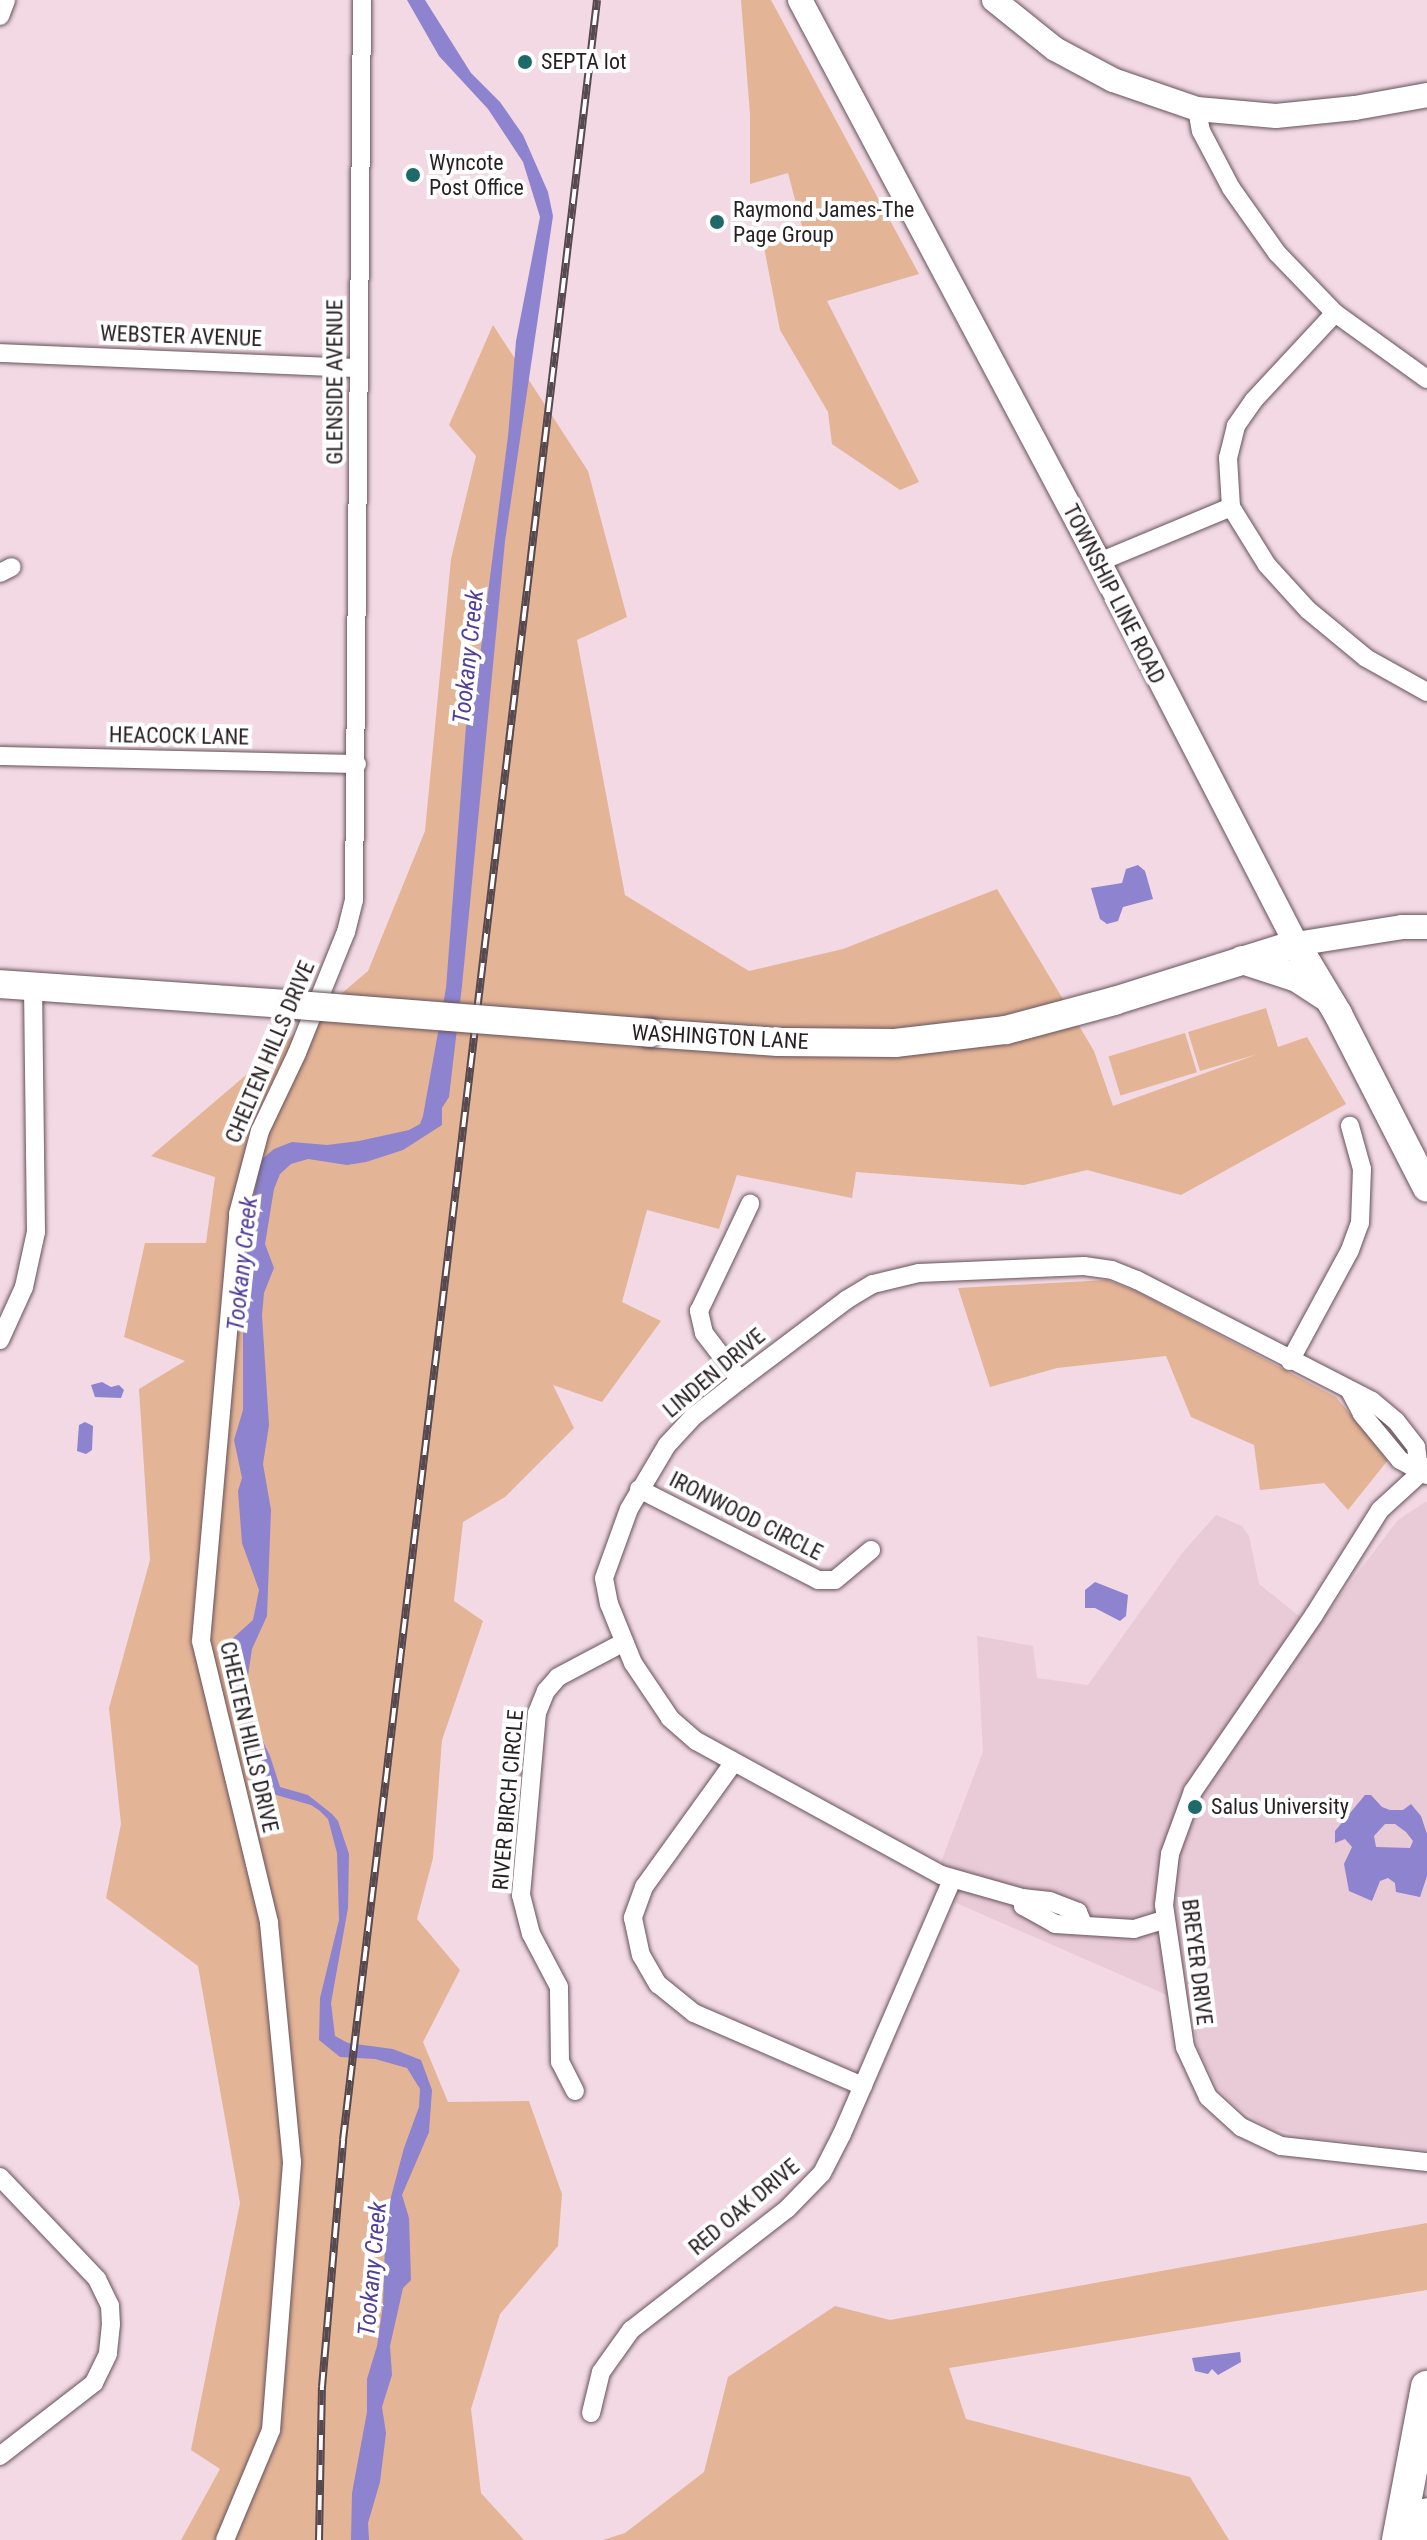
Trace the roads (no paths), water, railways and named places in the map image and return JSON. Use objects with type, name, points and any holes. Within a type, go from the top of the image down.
[{"type":"highway","points":[[1398,2540],[1427,2387]]},
{"type":"highway","points":[[1423,2540],[1427,2514]]},
{"type":"main road","name":"TOWNSHIP LINE ROAD","points":[[800,0],[1427,1188]]},
{"type":"main road","points":[[994,0],[1055,49],[1113,80],[1197,109],[1276,116],[1355,108],[1427,95]]},
{"type":"main road","name":"WASHINGTON LANE","points":[[0,984],[778,1042],[895,1043],[1006,1030],[1114,1001],[1296,944],[1402,927],[1427,927]]},
{"type":"main road","points":[[1242,960],[1297,978],[1328,998]]},
{"type":"street","points":[[0,16],[6,0]]},
{"type":"street","name":"GLENSIDE AVENUE","points":[[357,764],[362,0]]},
{"type":"street","points":[[1197,109],[1201,131],[1249,215],[1277,253],[1335,313],[1427,379]]},
{"type":"street","points":[[1335,313],[1254,400],[1236,426],[1228,458],[1231,507],[1267,565],[1308,610],[1366,658],[1427,692]]},
{"type":"street","name":"WEBSTER AVENUE","points":[[0,353],[359,368]]},
{"type":"street","points":[[1099,562],[1231,507]]},
{"type":"street","name":"HEACOCK LANE","points":[[0,756],[357,764]]},
{"type":"street","name":"CHELTEN HILLS DRIVE","points":[[225,2540],[271,2430],[292,2162],[269,1922],[201,1641],[238,1214],[260,1131],[297,1053],[349,921],[354,900],[357,764]]},
{"type":"street","points":[[0,1340],[24,1287],[36,1232],[33,988]]},
{"type":"street","points":[[1290,1361],[1350,1250],[1360,1223],[1362,1169],[1350,1126]]},
{"type":"street","points":[[740,1380],[704,1333],[699,1311],[750,1204]]},
{"type":"street","name":"LINDEN DRIVE","points":[[1164,1920],[1134,1929],[1083,1924],[1078,1912],[1050,1901],[1022,1898],[952,1880],[696,1741],[670,1718],[641,1677],[609,1604],[604,1578],[610,1555],[639,1489],[682,1428],[854,1294],[884,1280],[919,1273],[1084,1266],[1129,1276],[1350,1391],[1362,1414],[1385,1437],[1400,1460],[1425,1472]]},
{"type":"street","name":"BREYER DRIVE","points":[[1425,1472],[1380,1510],[1314,1615],[1193,1791],[1170,1854],[1164,1920],[1185,2047],[1208,2097],[1241,2127],[1271,2142],[1292,2148],[1427,2162]]},
{"type":"street","name":"IRONWOOD CIRCLE","points":[[639,1489],[818,1580],[835,1580],[871,1550]]},
{"type":"street","name":"RIVER BIRCH CIRCLE","points":[[575,2091],[560,2062],[561,1993],[531,1934],[521,1895],[537,1713],[546,1691],[558,1677],[624,1642]]},
{"type":"street","points":[[734,1762],[644,1887],[633,1918],[641,1955],[658,1984],[694,2013],[863,2086]]},
{"type":"street","name":"RED OAK DRIVE","points":[[591,2413],[601,2372],[639,2321],[787,2209],[815,2183],[834,2151],[952,1880]]},
{"type":"street","name":"BREYER DRIVE","points":[[1384,2158],[1427,2173]]},
{"type":"street","points":[[0,2177],[97,2279],[110,2306],[111,2324],[108,2354],[94,2383],[0,2456]]},
{"type":"railway","points":[[319,2540],[322,2387],[343,2140],[597,0]]},
{"type":"place","name":"SEPTA lot","points":[[525,62]]},
{"type":"place","name":"Wyncote Post Office","points":[[413,175]]},
{"type":"place","name":"Raymond James-The Page Group","points":[[717,222]]},
{"type":"place","name":"Salus University","points":[[1195,1807]]},
{"type":"water label","name":"Tookany Creek","points":[[469,657]]},
{"type":"water label","name":"Tookany Creek","points":[[243,1264]]},
{"type":"water label","name":"Tookany Creek","points":[[373,2269]]}]
